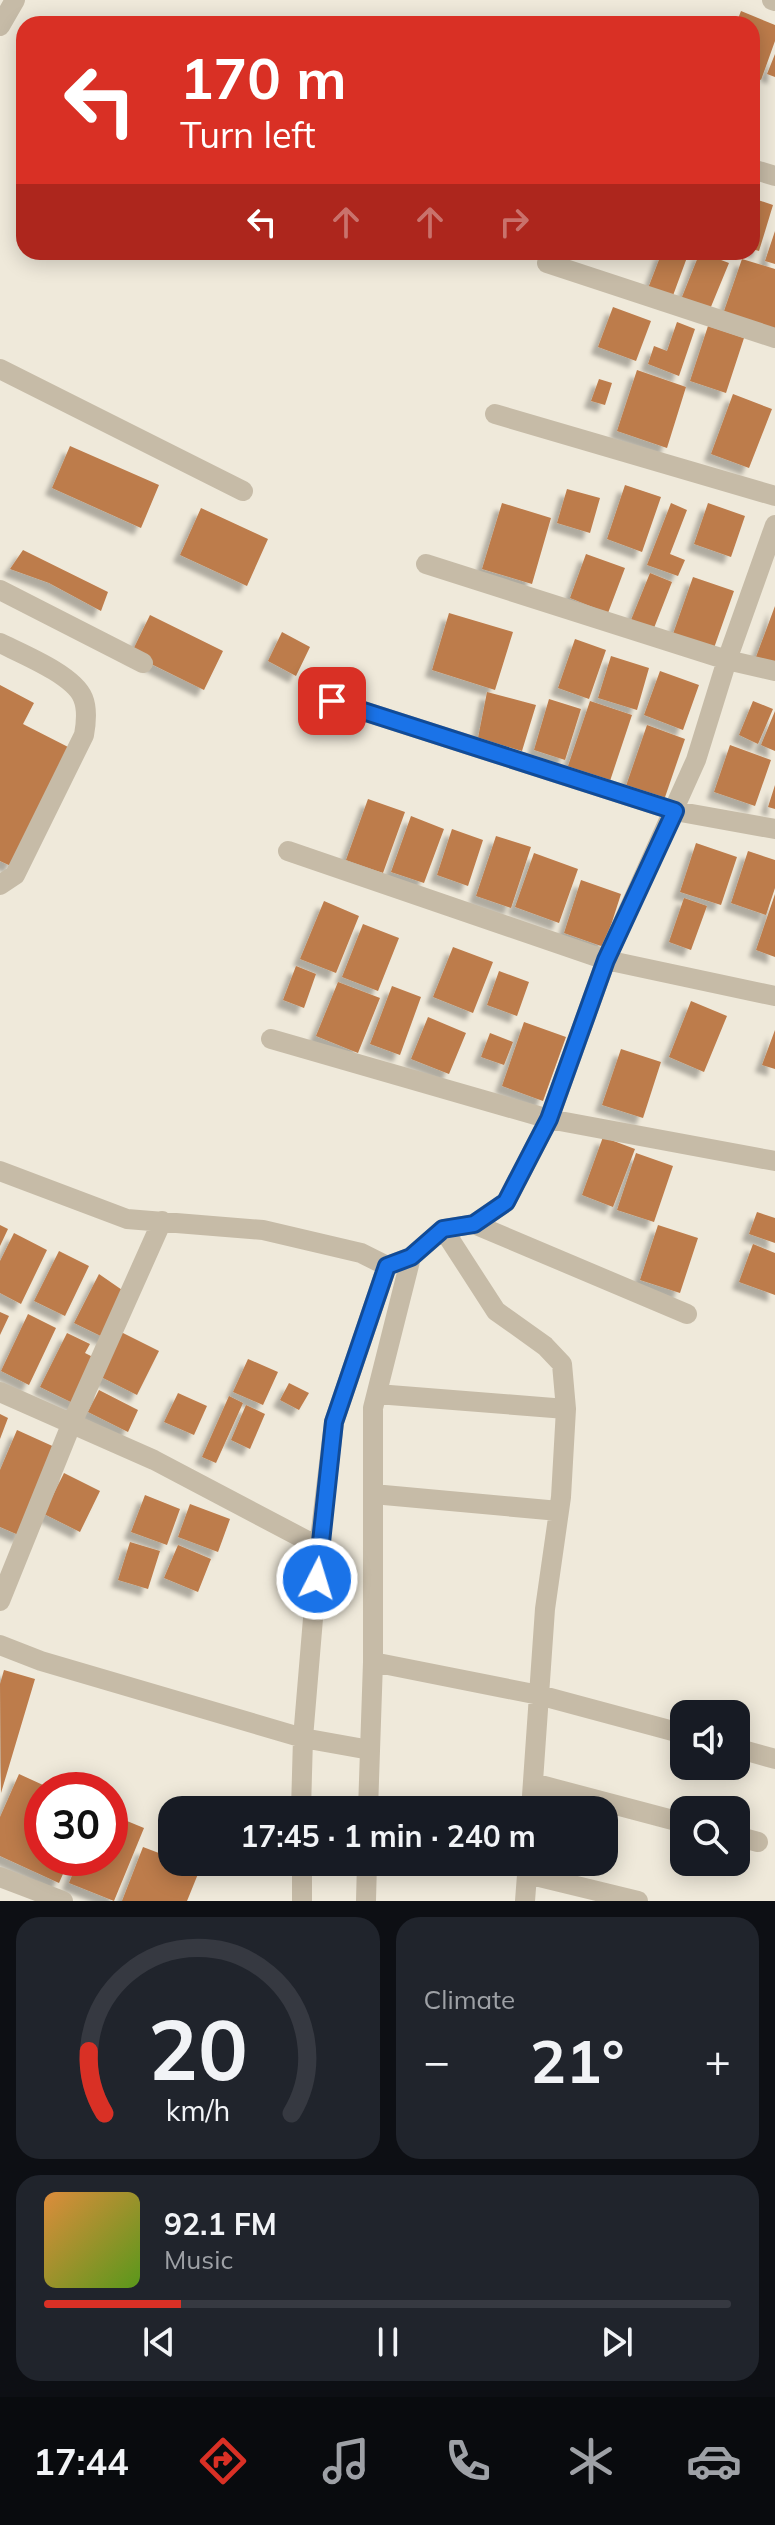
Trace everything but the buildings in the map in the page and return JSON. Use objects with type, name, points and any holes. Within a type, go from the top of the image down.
[{"type":"street","points":[[0,26],[15,0]]},
{"type":"street","points":[[547,263],[775,338]]},
{"type":"street","points":[[0,369],[243,491]]},
{"type":"street","points":[[495,414],[775,496]]},
{"type":"street","points":[[0,1171],[127,1219],[263,1230],[361,1253],[387,1266],[411,1257],[443,1229],[474,1224],[506,1202],[549,1119],[606,960],[696,760],[727,660],[775,525]]},
{"type":"street","points":[[426,564],[727,660],[775,671]]},
{"type":"street","points":[[0,590],[143,663]]},
{"type":"street","points":[[0,643],[73,684],[83,697],[87,718],[84,735],[15,875],[0,885]]},
{"type":"street","points":[[332,701],[675,811],[775,829]]},
{"type":"street","points":[[288,851],[606,960],[775,996]]},
{"type":"street","points":[[271,1039],[549,1119],[775,1161]]},
{"type":"street","points":[[0,1601],[71,1425],[162,1221]]},
{"type":"street","points":[[474,1224],[687,1314]]},
{"type":"street","points":[[443,1229],[496,1311],[545,1346],[562,1364],[566,1409],[559,1511],[545,1609],[532,1796]]},
{"type":"street","points":[[368,1796],[373,1662],[373,1408],[411,1257]]},
{"type":"street","points":[[301,1796],[303,1738],[319,1547],[334,1422],[387,1266]]},
{"type":"street","points":[[0,1392],[154,1460],[319,1547]]},
{"type":"street","points":[[377,1394],[566,1409]]},
{"type":"street","points":[[373,1494],[559,1511]]},
{"type":"street","points":[[0,1645],[41,1661],[303,1738],[370,1750]]},
{"type":"street","points":[[373,1662],[539,1695],[670,1730]]},
{"type":"street","points":[[750,1752],[775,1759]]},
{"type":"street","points":[[533,1783],[670,1819]]},
{"type":"street","points":[[750,1840],[758,1842]]},
{"type":"street","points":[[302,1876],[302,1901]]},
{"type":"street","points":[[366,1901],[367,1876]]},
{"type":"street","points":[[525,1901],[527,1876]]},
{"type":"street","points":[[554,1876],[638,1901]]},
{"type":"street","points":[[0,1877],[63,1901]]},
{"type":"route","points":[[317,1579],[334,1422],[387,1266],[411,1257],[443,1229],[474,1224],[506,1202],[549,1119],[606,960],[675,811],[332,701]]}]
